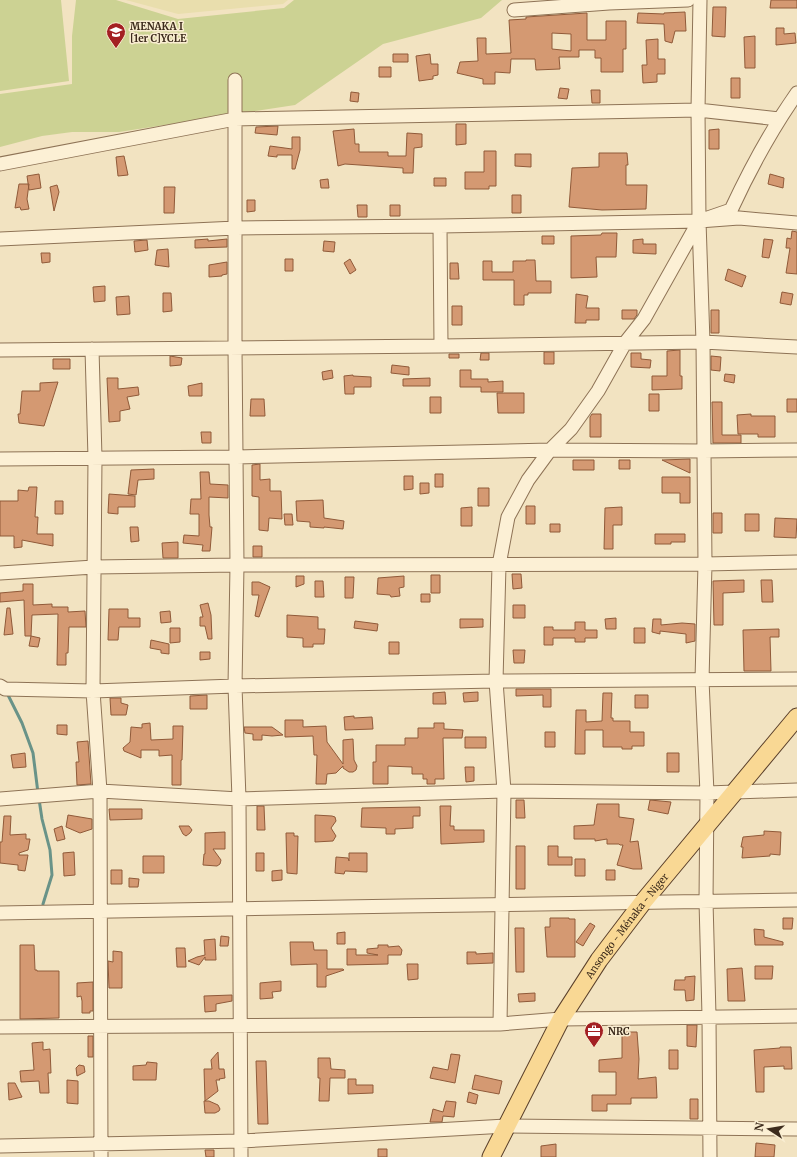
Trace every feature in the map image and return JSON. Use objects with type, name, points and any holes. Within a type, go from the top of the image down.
[{"type":"main road","name":"Ansongo - Ménaka - Niger","points":[[491,1157],[561,1018],[599,960],[643,902],[797,717]]},
{"type":"street","points":[[514,10],[609,2],[688,0]]},
{"type":"street","points":[[700,0],[698,110],[699,221],[703,342],[705,564],[702,680],[707,793],[706,901],[709,1016],[710,1157]]},
{"type":"street","points":[[235,80],[236,228],[234,348],[237,456],[235,686],[239,799],[241,1157]]},
{"type":"street","points":[[500,1024],[504,791],[496,681],[499,564],[508,517],[528,480],[550,450],[576,423],[598,391],[625,343],[644,320],[699,221],[731,210],[746,178],[779,119],[797,93]]},
{"type":"street","points":[[0,164],[235,119],[698,110],[779,119]]},
{"type":"street","points":[[0,239],[236,228],[699,221],[739,218],[797,223]]},
{"type":"street","points":[[440,226],[441,346]]},
{"type":"street","points":[[0,350],[703,342],[797,347]]},
{"type":"street","points":[[92,349],[95,458],[93,691],[100,791],[102,912],[101,1150]]},
{"type":"street","points":[[0,459],[550,450],[797,450]]},
{"type":"street","points":[[0,573],[94,567],[237,565],[705,564],[797,562]]},
{"type":"street","points":[[2,687],[93,691],[235,686],[496,681],[797,679]]},
{"type":"street","points":[[0,799],[100,791],[239,799],[504,791],[734,793],[797,790]]},
{"type":"street","points":[[0,913],[797,900]]},
{"type":"street","points":[[0,1027],[500,1024],[561,1018],[797,1016]]},
{"type":"street","points":[[0,1146],[101,1150],[506,1126],[797,1129]]},
{"type":"shaded area","points":[[126,0],[288,0],[283,4],[178,14]]},
{"type":"green space","points":[[0,0],[61,0],[69,81],[0,91]]},
{"type":"green space","points":[[76,0],[116,0],[178,19],[284,8],[294,0],[502,0],[481,18],[383,44],[295,105],[119,132],[72,132],[42,136],[0,147],[0,94],[72,84],[72,36]]},
{"type":"building","points":[[771,0],[797,0],[797,8],[770,8]]},
{"type":"building","points":[[713,7],[726,7],[725,37],[712,36]]},
{"type":"building","points":[[685,12],[686,31],[675,31],[672,43],[665,41],[664,24],[637,23],[638,13],[664,14]]},
{"type":"building","points":[[587,13],[587,40],[606,40],[606,21],[626,21],[626,49],[623,49],[623,72],[601,72],[601,58],[595,58],[595,50],[579,50],[579,57],[559,57],[560,69],[536,70],[535,59],[511,59],[510,73],[495,72],[495,84],[483,84],[483,79],[457,73],[460,62],[478,61],[477,38],[486,38],[486,54],[511,53],[509,20],[526,19],[526,17]],"holes":[[[552,33],[571,34],[571,51],[552,49]]]},
{"type":"building","points":[[776,28],[784,28],[784,34],[795,33],[796,43],[776,45]]},
{"type":"building","points":[[755,36],[755,68],[745,68],[744,37]]},
{"type":"building","points":[[658,39],[658,59],[665,59],[665,74],[657,74],[657,82],[643,83],[642,65],[647,65],[646,40]]},
{"type":"building","points":[[393,54],[408,54],[408,62],[393,62]]},
{"type":"building","points":[[430,54],[431,64],[438,64],[438,75],[433,76],[433,79],[419,81],[416,56]]},
{"type":"building","points":[[379,67],[391,67],[391,77],[379,77]]},
{"type":"building","points":[[731,78],[740,78],[740,98],[731,98]]},
{"type":"building","points":[[560,88],[569,89],[567,99],[558,98]]},
{"type":"building","points":[[591,90],[600,90],[600,103],[592,103]]},
{"type":"building","points":[[351,92],[359,93],[358,102],[350,101]]},
{"type":"building","points":[[456,124],[466,124],[466,144],[456,145]]},
{"type":"building","points":[[278,126],[277,135],[255,133],[256,127]]},
{"type":"building","points":[[354,129],[355,144],[359,144],[359,152],[388,152],[388,156],[406,156],[407,133],[422,134],[422,147],[414,148],[413,173],[403,173],[403,168],[345,164],[338,166],[333,131]]},
{"type":"building","points":[[719,129],[719,149],[709,149],[709,130]]},
{"type":"building","points":[[292,137],[300,137],[300,150],[295,169],[292,169],[292,155],[277,155],[277,157],[268,156],[270,146],[292,149]]},
{"type":"building","points":[[484,151],[496,151],[496,186],[489,186],[489,189],[465,189],[465,172],[484,172]]},
{"type":"building","points":[[599,153],[627,153],[628,165],[626,165],[626,185],[647,185],[646,209],[602,210],[569,207],[572,168],[599,167]]},
{"type":"building","points":[[515,154],[531,154],[531,167],[515,166]]},
{"type":"building","points":[[124,156],[128,175],[118,176],[116,157]]},
{"type":"building","points":[[39,174],[41,188],[29,190],[27,176]]},
{"type":"building","points":[[770,174],[784,178],[783,188],[768,184]]},
{"type":"building","points":[[434,178],[446,178],[446,186],[434,186]]},
{"type":"building","points":[[328,179],[329,188],[321,188],[320,180]]},
{"type":"building","points":[[19,184],[29,184],[27,199],[29,209],[21,210],[20,207],[15,208]]},
{"type":"building","points":[[57,185],[59,192],[54,211],[50,187]]},
{"type":"building","points":[[164,187],[175,187],[174,213],[164,213]]},
{"type":"building","points":[[512,195],[521,195],[521,213],[512,213]]},
{"type":"building","points":[[247,200],[255,200],[255,211],[247,212]]},
{"type":"building","points":[[357,205],[367,205],[367,217],[358,217]]},
{"type":"building","points":[[390,205],[400,205],[400,216],[390,216]]},
{"type":"building","points":[[792,231],[797,232],[797,274],[786,273],[790,248],[786,248],[787,238],[791,239]]},
{"type":"building","points":[[602,233],[617,233],[616,257],[596,257],[597,277],[571,278],[571,236],[601,235]]},
{"type":"building","points":[[542,236],[554,236],[554,244],[542,244]]},
{"type":"building","points":[[208,239],[208,241],[227,239],[227,247],[195,248],[195,240]]},
{"type":"building","points":[[643,239],[643,244],[656,244],[656,254],[633,253],[633,240]]},
{"type":"building","points":[[764,239],[773,240],[769,258],[762,257]]},
{"type":"building","points":[[147,240],[148,250],[135,252],[134,241]]},
{"type":"building","points":[[324,241],[335,242],[334,252],[323,251]]},
{"type":"building","points":[[168,249],[169,267],[155,265],[157,250]]},
{"type":"building","points":[[41,253],[50,253],[50,262],[42,263]]},
{"type":"building","points":[[285,259],[293,259],[293,271],[285,271]]},
{"type":"building","points":[[350,259],[356,270],[350,274],[344,263]]},
{"type":"building","points":[[535,260],[536,281],[551,281],[551,293],[528,293],[528,295],[524,295],[524,305],[514,305],[514,280],[483,280],[483,261],[492,261],[492,272],[513,272],[513,261]]},
{"type":"building","points":[[227,262],[227,274],[209,277],[209,265]]},
{"type":"building","points":[[450,263],[458,263],[459,279],[450,279]]},
{"type":"building","points":[[728,269],[746,276],[742,287],[725,280]]},
{"type":"building","points":[[105,286],[105,301],[94,302],[93,287]]},
{"type":"building","points":[[782,292],[793,294],[791,305],[780,303]]},
{"type":"building","points":[[163,293],[171,293],[172,311],[163,312]]},
{"type":"building","points":[[576,294],[588,296],[586,308],[599,308],[599,320],[586,320],[586,323],[575,323]]},
{"type":"building","points":[[129,296],[130,314],[117,315],[116,297]]},
{"type":"building","points":[[452,306],[462,306],[462,325],[452,325]]},
{"type":"building","points":[[622,310],[637,310],[637,315],[634,319],[622,319]]},
{"type":"building","points":[[711,310],[719,310],[719,333],[711,333]]},
{"type":"building","points":[[680,350],[680,376],[682,376],[682,389],[652,390],[652,376],[667,376],[667,351]]},
{"type":"building","points":[[544,352],[554,352],[554,364],[544,364]]},
{"type":"building","points":[[481,353],[489,353],[489,360],[480,360]]},
{"type":"building","points":[[631,353],[641,353],[641,359],[651,360],[650,368],[631,367]]},
{"type":"building","points":[[449,354],[459,354],[459,358],[449,358]]},
{"type":"building","points":[[170,356],[182,358],[181,365],[170,366]]},
{"type":"building","points":[[711,356],[721,357],[720,371],[711,370]]},
{"type":"building","points":[[53,359],[70,359],[70,369],[53,369]]},
{"type":"building","points":[[392,365],[409,367],[409,375],[391,373]]},
{"type":"building","points":[[332,370],[333,378],[323,380],[322,372]]},
{"type":"building","points":[[460,370],[471,370],[471,379],[488,379],[488,382],[503,381],[503,392],[481,392],[481,387],[460,387]]},
{"type":"building","points":[[725,374],[735,375],[734,383],[724,381]]},
{"type":"building","points":[[353,375],[371,377],[371,387],[354,387],[354,394],[345,394],[344,376]]},
{"type":"building","points":[[107,378],[118,378],[118,389],[138,387],[139,395],[127,397],[130,409],[120,411],[120,421],[109,422]]},
{"type":"building","points":[[430,378],[430,386],[403,386],[403,379]]},
{"type":"building","points":[[58,382],[44,426],[19,423],[18,414],[20,414],[22,391],[40,391],[40,383]]},
{"type":"building","points":[[202,383],[202,396],[189,396],[188,386]]},
{"type":"building","points":[[497,393],[524,393],[524,413],[498,413]]},
{"type":"building","points":[[649,394],[659,394],[659,411],[649,411]]},
{"type":"building","points":[[430,397],[441,397],[441,413],[430,413]]},
{"type":"building","points":[[251,399],[264,399],[265,416],[250,416]]},
{"type":"building","points":[[787,399],[797,399],[797,412],[787,412]]},
{"type":"building","points":[[712,402],[722,402],[722,435],[741,435],[741,443],[713,443]]},
{"type":"building","points":[[592,414],[601,414],[601,437],[590,437],[590,417]]},
{"type":"building","points":[[751,414],[751,416],[775,416],[775,437],[758,437],[758,434],[738,434],[737,415]]},
{"type":"building","points":[[201,432],[211,432],[211,443],[202,443]]},
{"type":"building","points":[[690,459],[690,473],[662,460]]},
{"type":"building","points":[[573,460],[594,460],[594,470],[573,470]]},
{"type":"building","points":[[619,460],[630,460],[630,469],[619,469]]},
{"type":"building","points":[[260,464],[260,480],[270,479],[270,491],[281,491],[282,519],[269,518],[268,531],[259,530],[259,497],[252,496],[252,465]]},
{"type":"building","points":[[154,469],[154,479],[138,480],[136,495],[128,494],[131,470]]},
{"type":"building","points":[[200,472],[209,472],[210,484],[228,485],[228,498],[209,497],[210,527],[212,527],[210,551],[202,551],[203,545],[183,543],[184,535],[199,536],[199,514],[190,514],[191,499],[201,499]]},
{"type":"building","points":[[435,474],[443,474],[443,487],[435,487]]},
{"type":"building","points":[[404,476],[413,476],[413,489],[404,490]]},
{"type":"building","points":[[662,477],[690,477],[690,503],[680,503],[680,493],[662,493]]},
{"type":"building","points":[[420,483],[429,483],[429,493],[420,494]]},
{"type":"building","points":[[29,487],[37,487],[35,517],[38,517],[37,534],[53,534],[53,546],[22,540],[22,547],[14,548],[14,536],[0,536],[0,501],[18,501],[18,490],[28,491]]},
{"type":"building","points":[[478,488],[489,488],[489,506],[478,506]]},
{"type":"building","points":[[109,494],[135,496],[135,507],[118,507],[118,514],[108,513]]},
{"type":"building","points":[[323,500],[324,518],[344,521],[343,529],[310,527],[310,522],[297,521],[296,501]]},
{"type":"building","points":[[55,501],[63,501],[63,514],[55,514]]},
{"type":"building","points":[[526,506],[535,506],[535,524],[526,524]]},
{"type":"building","points":[[472,507],[472,526],[461,526],[461,508]]},
{"type":"building","points":[[622,507],[622,525],[613,525],[613,549],[604,549],[605,508]]},
{"type":"building","points":[[713,513],[722,513],[722,533],[713,533]]},
{"type":"building","points":[[284,514],[292,514],[293,525],[285,525]]},
{"type":"building","points":[[745,514],[759,514],[759,531],[745,531]]},
{"type":"building","points":[[775,518],[797,519],[796,538],[774,537]]},
{"type":"building","points":[[550,524],[560,524],[560,532],[550,532]]},
{"type":"building","points":[[130,527],[138,527],[139,541],[131,542]]},
{"type":"building","points":[[655,534],[685,534],[685,542],[655,544]]},
{"type":"building","points":[[178,542],[178,558],[163,558],[162,543]]},
{"type":"building","points":[[253,546],[262,546],[262,557],[253,557]]},
{"type":"building","points":[[512,574],[521,574],[522,588],[513,589]]},
{"type":"building","points":[[431,575],[440,575],[440,593],[431,593]]},
{"type":"building","points":[[296,576],[304,576],[304,584],[296,587]]},
{"type":"building","points":[[404,576],[404,587],[399,588],[400,596],[391,597],[390,595],[377,594],[378,578]]},
{"type":"building","points":[[345,577],[354,577],[353,598],[345,598]]},
{"type":"building","points":[[744,580],[744,592],[723,593],[723,625],[714,625],[713,581]]},
{"type":"building","points":[[761,580],[772,580],[773,602],[762,602]]},
{"type":"building","points":[[315,581],[323,581],[324,597],[315,597]]},
{"type":"building","points":[[252,582],[259,582],[270,587],[259,617],[255,616],[259,595],[252,595]]},
{"type":"building","points":[[23,584],[33,584],[33,605],[52,604],[52,607],[68,607],[68,612],[85,611],[86,627],[69,627],[66,665],[57,665],[58,614],[32,615],[31,636],[25,636],[24,600],[0,602],[0,593],[23,591]]},
{"type":"building","points":[[421,594],[430,594],[430,602],[421,602]]},
{"type":"building","points":[[208,603],[211,615],[212,639],[208,639],[205,626],[200,626],[200,617],[203,617],[200,605]]},
{"type":"building","points":[[513,605],[525,605],[525,618],[513,618]]},
{"type":"building","points":[[7,608],[10,608],[13,634],[4,635]]},
{"type":"building","points":[[109,609],[128,609],[128,618],[140,618],[140,627],[119,627],[118,640],[108,640]]},
{"type":"building","points":[[170,611],[171,622],[161,623],[160,612]]},
{"type":"building","points":[[287,615],[318,617],[318,629],[325,629],[324,644],[313,644],[313,647],[303,647],[303,638],[287,637]]},
{"type":"building","points":[[616,618],[616,629],[606,629],[605,619]]},
{"type":"building","points":[[460,619],[483,619],[483,627],[460,628]]},
{"type":"building","points":[[653,619],[661,619],[661,625],[682,623],[695,624],[695,641],[686,643],[686,634],[660,631],[660,634],[652,632]]},
{"type":"building","points":[[355,621],[378,624],[377,631],[354,628]]},
{"type":"building","points":[[575,622],[585,622],[585,630],[597,630],[597,638],[585,638],[585,642],[575,642],[575,638],[553,638],[553,645],[544,645],[544,627],[553,627],[553,630],[575,630]]},
{"type":"building","points":[[170,628],[180,628],[180,642],[170,643]]},
{"type":"building","points":[[634,628],[645,628],[645,643],[634,643]]},
{"type":"building","points":[[779,629],[779,637],[770,637],[771,671],[744,671],[743,630]]},
{"type":"building","points":[[31,636],[40,638],[38,647],[29,646]]},
{"type":"building","points":[[151,640],[169,644],[169,654],[161,653],[161,650],[150,648]]},
{"type":"building","points":[[389,642],[399,642],[399,654],[389,654]]},
{"type":"building","points":[[513,650],[525,650],[524,663],[514,663]]},
{"type":"building","points":[[200,652],[210,652],[210,659],[200,660]]},
{"type":"building","points":[[516,689],[551,689],[551,707],[543,707],[543,695],[516,696]]},
{"type":"building","points":[[445,692],[446,704],[433,704],[433,693]]},
{"type":"building","points":[[478,692],[478,701],[464,702],[463,693]]},
{"type":"building","points":[[603,693],[612,693],[611,718],[613,718],[613,721],[630,721],[630,732],[644,732],[644,746],[632,746],[632,749],[622,749],[622,747],[603,747],[603,730],[585,730],[585,754],[575,754],[576,710],[586,710],[586,722],[602,721]]},
{"type":"building","points":[[207,695],[207,709],[190,709],[190,696]]},
{"type":"building","points":[[635,695],[648,695],[648,708],[635,708]]},
{"type":"building","points":[[110,698],[121,698],[121,703],[128,705],[126,715],[111,715]]},
{"type":"building","points":[[354,716],[354,718],[372,717],[373,729],[345,730],[344,717]]},
{"type":"building","points":[[285,720],[303,720],[303,727],[326,726],[327,742],[343,764],[343,740],[353,739],[354,760],[357,766],[356,770],[349,772],[343,768],[343,766],[336,773],[327,774],[326,784],[316,784],[317,755],[314,755],[313,736],[285,737]]},
{"type":"building","points":[[150,723],[151,740],[173,739],[173,726],[183,726],[181,785],[172,785],[172,755],[159,756],[159,750],[141,750],[141,758],[124,751],[123,748],[130,742],[131,727],[142,728],[142,724]]},
{"type":"building","points":[[434,723],[444,723],[444,729],[463,730],[462,738],[443,738],[444,779],[435,779],[435,784],[427,784],[427,779],[423,779],[423,774],[412,774],[412,767],[388,766],[388,784],[373,784],[373,762],[376,762],[376,745],[405,745],[405,738],[418,738],[418,728],[434,728]]},
{"type":"building","points":[[57,725],[67,725],[67,735],[57,734]]},
{"type":"building","points":[[244,727],[272,727],[283,735],[262,735],[262,740],[253,740],[253,734],[245,733]]},
{"type":"building","points":[[545,732],[555,732],[555,747],[545,747]]},
{"type":"building","points":[[465,737],[486,737],[486,748],[465,748]]},
{"type":"building","points":[[88,741],[91,784],[77,785],[76,762],[79,762],[77,742]]},
{"type":"building","points":[[25,753],[26,767],[13,768],[11,755]]},
{"type":"building","points":[[667,753],[679,753],[679,772],[667,772]]},
{"type":"building","points":[[465,767],[474,767],[474,781],[466,782]]},
{"type":"building","points":[[516,800],[524,800],[525,818],[516,818]]},
{"type":"building","points":[[650,800],[671,802],[668,814],[648,810]]},
{"type":"building","points":[[597,804],[619,804],[619,817],[634,819],[630,842],[638,841],[642,869],[633,869],[617,865],[623,845],[607,844],[607,839],[595,841],[595,839],[574,839],[574,826],[594,825]]},
{"type":"building","points":[[257,806],[264,806],[265,830],[257,830]]},
{"type":"building","points":[[440,806],[451,806],[450,826],[454,826],[454,830],[484,830],[484,842],[441,844]]},
{"type":"building","points":[[420,807],[420,816],[413,816],[413,828],[395,829],[395,834],[386,834],[386,828],[361,827],[362,808]]},
{"type":"building","points":[[109,809],[142,809],[142,819],[110,820]]},
{"type":"building","points":[[68,815],[92,819],[92,829],[80,833],[66,827]]},
{"type":"building","points":[[315,815],[335,817],[336,821],[331,828],[336,836],[333,841],[315,842]]},
{"type":"building","points":[[4,816],[11,816],[10,835],[26,834],[26,839],[30,839],[28,850],[19,853],[19,855],[28,855],[25,871],[18,870],[18,865],[0,863],[0,842],[2,842]]},
{"type":"building","points":[[62,826],[65,839],[57,841],[54,829]]},
{"type":"building","points":[[179,826],[189,826],[192,830],[186,836],[183,834]]},
{"type":"building","points":[[764,831],[781,832],[780,855],[770,854],[770,856],[742,858],[743,847],[741,847],[743,837],[764,835]]},
{"type":"building","points":[[225,832],[225,849],[213,849],[221,860],[220,864],[217,866],[203,865],[205,854],[205,833]]},
{"type":"building","points":[[286,833],[294,833],[294,836],[298,836],[297,874],[287,873]]},
{"type":"building","points":[[516,846],[525,846],[525,889],[516,889]]},
{"type":"building","points":[[548,846],[558,846],[558,857],[572,857],[572,865],[548,865]]},
{"type":"building","points":[[74,852],[75,875],[64,876],[63,853]]},
{"type":"building","points":[[256,853],[264,853],[264,871],[256,871]]},
{"type":"building","points":[[349,853],[367,853],[367,872],[345,871],[344,874],[335,873],[336,857],[348,858],[349,861]]},
{"type":"building","points":[[143,856],[164,856],[164,873],[143,873]]},
{"type":"building","points":[[575,859],[585,859],[585,876],[575,876]]},
{"type":"building","points":[[111,870],[122,870],[122,884],[111,884]]},
{"type":"building","points":[[282,870],[282,880],[272,881],[272,871]]},
{"type":"building","points":[[606,870],[615,870],[615,880],[606,880]]},
{"type":"building","points":[[129,878],[139,879],[138,887],[129,887]]},
{"type":"building","points":[[550,918],[575,919],[575,957],[547,957],[545,927],[550,927]]},
{"type":"building","points":[[783,918],[793,918],[792,929],[783,929]]},
{"type":"building","points":[[590,923],[595,926],[583,946],[576,942]]},
{"type":"building","points":[[515,928],[524,928],[524,972],[516,972]]},
{"type":"building","points":[[754,929],[764,930],[764,937],[783,942],[783,945],[755,945]]},
{"type":"building","points":[[345,932],[345,944],[337,944],[337,933]]},
{"type":"building","points":[[221,936],[229,937],[228,946],[220,946]]},
{"type":"building","points":[[215,939],[216,960],[205,960],[205,957],[199,965],[188,961],[205,955],[204,940]]},
{"type":"building","points":[[290,942],[313,942],[314,950],[327,950],[327,969],[344,970],[326,976],[326,987],[317,987],[317,964],[291,965]]},
{"type":"building","points":[[20,945],[34,945],[35,970],[59,971],[59,1018],[20,1019]]},
{"type":"building","points":[[378,945],[388,945],[388,947],[399,946],[402,950],[401,955],[388,955],[388,964],[347,965],[347,949],[356,949],[356,955],[378,955],[367,953],[367,949],[378,948]]},
{"type":"building","points":[[176,948],[185,948],[186,967],[177,967]]},
{"type":"building","points":[[113,951],[122,952],[122,988],[109,988],[108,961],[113,962]]},
{"type":"building","points":[[467,952],[476,952],[476,954],[493,953],[493,963],[467,964]]},
{"type":"building","points":[[407,964],[418,964],[418,979],[408,980]]},
{"type":"building","points":[[755,966],[773,966],[772,979],[755,979]]},
{"type":"building","points":[[742,968],[745,1001],[728,1001],[727,969]]},
{"type":"building","points":[[695,976],[694,1000],[686,1001],[685,990],[674,990],[675,980],[685,980],[685,977]]},
{"type":"building","points":[[281,981],[281,991],[272,992],[273,998],[260,999],[260,983]]},
{"type":"building","points":[[93,982],[93,1011],[90,1011],[90,1013],[82,1013],[81,996],[77,997],[77,983]]},
{"type":"building","points":[[535,993],[535,1001],[519,1002],[518,994]]},
{"type":"building","points":[[232,995],[232,1001],[216,1004],[216,1011],[205,1012],[204,996]]},
{"type":"building","points":[[687,1025],[697,1025],[696,1047],[687,1046]]},
{"type":"building","points":[[622,1032],[637,1032],[639,1059],[638,1079],[656,1077],[657,1098],[631,1098],[631,1104],[607,1104],[607,1111],[592,1111],[592,1095],[616,1095],[616,1072],[599,1072],[599,1060],[622,1058]]},
{"type":"building","points":[[88,1036],[93,1036],[93,1057],[88,1057]]},
{"type":"building","points":[[43,1042],[43,1050],[50,1049],[51,1073],[48,1073],[49,1093],[40,1093],[39,1081],[21,1082],[20,1071],[34,1070],[32,1043]]},
{"type":"building","points":[[791,1047],[792,1069],[784,1069],[784,1066],[764,1067],[764,1092],[756,1092],[754,1050]]},
{"type":"building","points":[[669,1050],[678,1050],[678,1069],[669,1069]]},
{"type":"building","points":[[218,1052],[219,1069],[224,1069],[225,1078],[216,1080],[218,1091],[205,1101],[204,1069],[212,1069],[211,1060]]},
{"type":"building","points":[[451,1054],[460,1055],[455,1083],[430,1078],[433,1067],[448,1070]]},
{"type":"building","points":[[318,1058],[330,1058],[331,1069],[345,1070],[345,1078],[330,1078],[329,1101],[319,1101],[320,1078],[318,1078]]},
{"type":"building","points":[[256,1061],[266,1061],[268,1124],[258,1124]]},
{"type":"building","points":[[147,1062],[157,1063],[156,1080],[133,1080],[133,1066],[146,1065]]},
{"type":"building","points":[[79,1065],[84,1066],[85,1072],[77,1076],[76,1068]]},
{"type":"building","points":[[475,1075],[502,1081],[499,1094],[472,1089]]},
{"type":"building","points":[[348,1079],[356,1079],[356,1085],[373,1085],[373,1093],[348,1094]]},
{"type":"building","points":[[67,1080],[78,1081],[78,1104],[67,1103]]},
{"type":"building","points":[[8,1083],[15,1083],[22,1097],[9,1100]]},
{"type":"building","points":[[469,1092],[478,1095],[476,1104],[467,1102]]},
{"type":"building","points":[[690,1099],[698,1099],[698,1119],[690,1119]]},
{"type":"building","points":[[204,1101],[209,1101],[218,1105],[220,1109],[219,1111],[215,1113],[205,1113]]},
{"type":"building","points":[[446,1101],[456,1102],[454,1117],[443,1116],[442,1122],[430,1122],[433,1109],[443,1112]]},
{"type":"building","points":[[756,1143],[775,1145],[774,1157],[755,1157]]},
{"type":"building","points":[[556,1144],[556,1157],[541,1157],[541,1146]]},
{"type":"building","points":[[378,1149],[387,1149],[387,1157],[378,1157]]},
{"type":"building","points":[[205,1150],[214,1150],[214,1157],[206,1157]]},
{"type":"waterway","points":[[7,693],[22,723],[33,753],[38,793]]},
{"type":"waterway","points":[[39,799],[42,819],[50,850],[52,875],[43,904]]},
{"type":"place","name":"MENAKA I [1er C]YCLE","points":[[116,49]]},
{"type":"place","name":"NRC","points":[[594,1048]]}]
